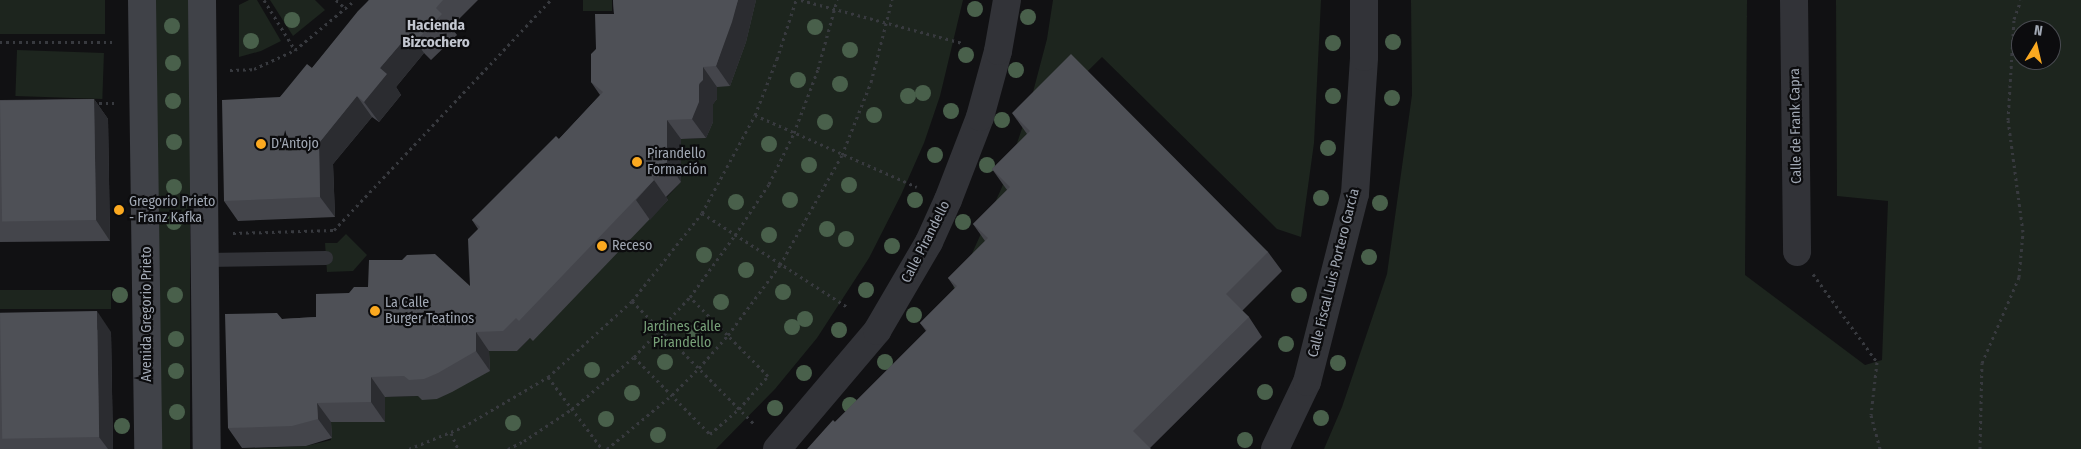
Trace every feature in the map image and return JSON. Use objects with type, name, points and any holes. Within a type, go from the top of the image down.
[{"type":"street","name":"Avenida Gregorio Prieto","points":[[142,0],[148,449]]},
{"type":"street","points":[[202,0],[207,449]]},
{"type":"street","name":"Calle Pirandello","points":[[777,449],[878,331],[928,242],[948,200],[980,117],[998,50],[1007,0]]},
{"type":"street","name":"Calle Fiscal Luis Portero García","points":[[1275,449],[1307,382],[1355,194],[1364,57],[1364,0]]},
{"type":"street","name":"Calle de Frank Capra","points":[[1794,0],[1797,252]]},
{"type":"lane","points":[[206,260],[326,258]]},
{"type":"path","points":[[264,0],[295,50]]},
{"type":"path","points":[[336,0],[346,9]]},
{"type":"path","points":[[230,70],[254,69],[295,50],[355,0]]},
{"type":"path","points":[[232,233],[334,230],[551,0]]},
{"type":"path","points":[[409,449],[451,432],[548,377],[632,301],[702,213],[755,115],[777,58],[796,0]]},
{"type":"path","points":[[801,0],[964,43]]},
{"type":"path","points":[[508,449],[524,441],[572,409],[634,357],[690,297],[735,236],[769,184],[794,133],[818,70],[837,0]]},
{"type":"path","points":[[607,449],[672,395],[699,368],[728,335],[780,265],[814,209],[842,155],[871,82],[888,23],[892,0]]},
{"type":"path","points":[[1980,449],[1982,363],[2019,277],[2023,232],[2008,120],[2014,19],[2021,0]]},
{"type":"path","points":[[0,42],[112,42]]},
{"type":"path","points":[[86,104],[114,103]]},
{"type":"path","points":[[755,115],[917,187]]},
{"type":"path","points":[[702,213],[849,308]]},
{"type":"path","points":[[1797,252],[1877,362],[1871,415],[1880,449]]},
{"type":"path","points":[[634,357],[710,434],[739,409],[768,376],[690,297]]},
{"type":"path","points":[[632,301],[753,423]]},
{"type":"path","points":[[548,377],[602,449]]},
{"type":"path","points":[[451,432],[458,449]]},
{"type":"green space","points":[[0,0],[105,0],[105,34],[0,34]]},
{"type":"green space","points":[[156,0],[190,0],[190,449],[156,449]]},
{"type":"green space","points":[[249,0],[257,0],[281,41],[261,51],[239,57],[239,5]]},
{"type":"green space","points":[[270,0],[315,0],[325,10],[293,36]]},
{"type":"green space","points":[[583,0],[612,0],[612,11],[583,11]]},
{"type":"green space","name":"Jardines Calle Pirandello","points":[[742,0],[963,0],[940,96],[924,143],[901,195],[869,258],[817,338],[775,389],[716,449],[242,449],[306,446],[331,440],[331,422],[385,397],[418,396],[437,399],[489,371],[489,351],[517,351],[530,338],[533,340],[681,182],[681,139],[706,138],[713,104],[717,99],[717,86]]},
{"type":"green space","points":[[1053,0],[1321,0],[1314,143],[1301,237],[1277,229],[1102,57],[1026,132],[1044,152],[1006,189],[1024,208],[962,298],[953,287],[970,258],[1002,187],[1028,111],[1047,39]]},
{"type":"green space","points":[[1411,0],[1747,0],[1745,275],[1865,365],[1882,360],[1888,201],[1837,196],[1836,0],[2081,0],[2081,449],[1324,449],[1342,407],[1387,274],[1412,95]]},
{"type":"green space","points":[[17,50],[104,53],[102,99],[15,96]]},
{"type":"green space","points":[[346,234],[367,255],[353,271],[327,272],[325,243],[337,243]]},
{"type":"green space","points":[[0,290],[111,290],[111,309],[0,309]]},
{"type":"building","points":[[369,0],[443,0],[436,8],[442,14],[417,40],[410,33],[380,68],[387,74],[364,102],[357,96],[319,143],[320,197],[224,201],[222,100],[280,97],[307,64],[312,68]]},
{"type":"building","points":[[613,0],[738,0],[716,66],[703,67],[703,80],[699,84],[699,102],[692,119],[667,120],[667,162],[652,177],[654,180],[519,321],[516,318],[503,331],[476,332],[476,351],[424,379],[409,380],[404,376],[371,377],[371,402],[317,403],[318,419],[292,426],[228,428],[225,314],[277,313],[282,319],[316,317],[316,294],[349,293],[354,287],[368,287],[369,260],[402,260],[407,255],[435,254],[470,286],[468,239],[480,227],[472,220],[556,136],[559,139],[603,92],[591,82],[591,54],[596,49],[595,14],[614,14]]},
{"type":"building","points":[[1071,54],[1268,252],[1226,294],[1249,317],[1133,431],[1151,449],[807,449],[833,420],[835,422],[927,330],[920,323],[957,286],[948,278],[988,238],[973,224],[1010,187],[992,169],[1030,131],[1012,113]]},
{"type":"building","points":[[94,99],[96,220],[2,222],[0,101]]},
{"type":"building","points":[[97,311],[99,437],[2,439],[0,313]]},
{"type":"place","name":"D'Antojo","points":[[261,144]]},
{"type":"place","name":"Pirandello Formación","points":[[637,162]]},
{"type":"place","name":"Gregorio Prieto - Franz Kafka","points":[[119,210]]},
{"type":"place","name":"Receso","points":[[602,246]]},
{"type":"place","name":"La Calle Burger Teatinos","points":[[375,311]]},
{"type":"district","name":"Hacienda Bizcochero","points":[[436,34]]}]
